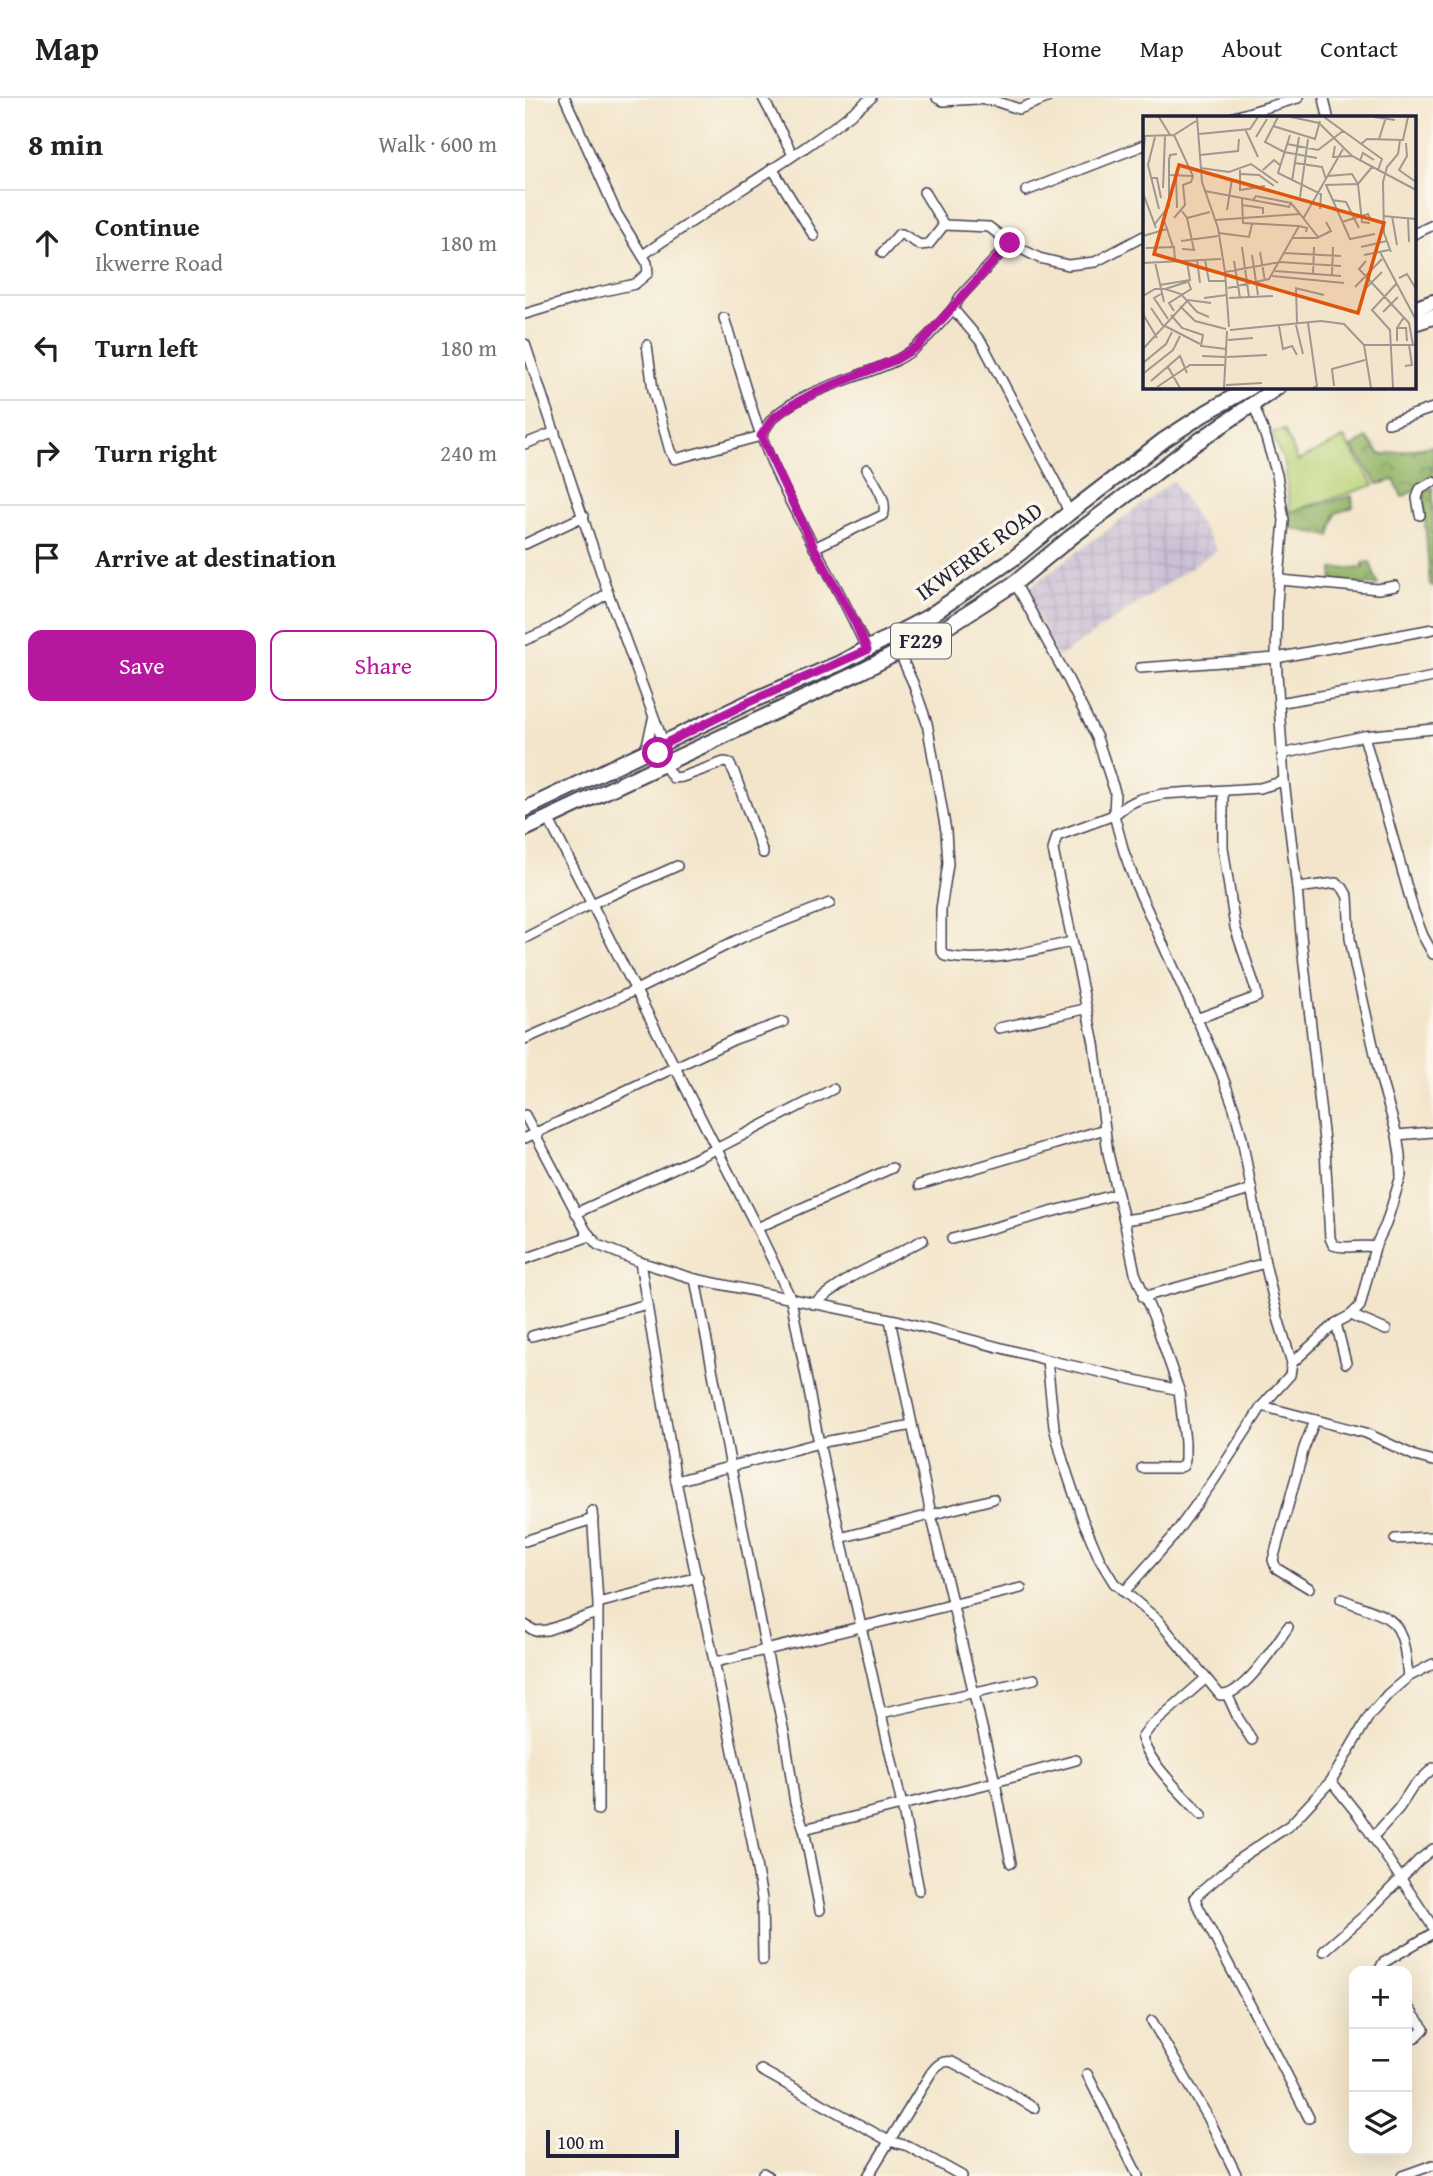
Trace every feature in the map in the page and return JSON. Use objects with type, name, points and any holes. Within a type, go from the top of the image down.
[{"type":"main road","points":[[1415,309],[1433,302]]},
{"type":"main road","points":[[1415,323],[1433,317]]},
{"type":"main road","name":"IKWERRE ROAD","points":[[525,809],[749,702],[867,650],[928,617],[1014,558],[1135,461],[1207,412],[1249,388]]},
{"type":"main road","name":"F229","points":[[525,829],[899,653],[945,628],[1015,583],[1151,476],[1276,388]]},
{"type":"main road","points":[[1135,461],[1151,476]]},
{"type":"main road","points":[[548,818],[550,812],[561,804],[649,763],[664,744]]},
{"type":"street","points":[[525,314],[594,293],[635,284],[648,273],[647,263],[617,214],[565,98]]},
{"type":"street","points":[[763,98],[793,155]]},
{"type":"street","points":[[643,255],[697,216],[838,125],[871,98]]},
{"type":"street","points":[[937,98],[943,101],[995,101],[1019,109],[1047,98]]},
{"type":"street","points":[[1237,116],[1298,98]]},
{"type":"street","points":[[1324,98],[1328,116]]},
{"type":"street","points":[[1026,191],[1143,145]]},
{"type":"street","points":[[772,168],[814,236]]},
{"type":"street","points":[[924,192],[944,225]]},
{"type":"street","points":[[944,225],[989,227],[1010,243],[1039,258],[1068,265],[1095,262],[1143,237]]},
{"type":"street","points":[[883,253],[899,234],[920,245],[932,243],[944,225]]},
{"type":"street","points":[[1415,234],[1433,225]]},
{"type":"street","points":[[647,345],[653,390],[670,451],[675,459],[761,436],[773,418],[792,405],[816,392],[897,359],[918,346],[1010,243]]},
{"type":"street","points":[[953,309],[988,354],[1058,486],[1069,513]]},
{"type":"street","points":[[724,318],[761,436],[814,548],[855,622],[867,650]]},
{"type":"street","points":[[525,344],[608,593],[664,744]]},
{"type":"street","points":[[1253,403],[1277,475],[1284,520],[1276,658],[1282,754],[1325,1150],[1330,1238],[1333,1245],[1339,1247],[1375,1247]]},
{"type":"street","points":[[1389,423],[1433,408]]},
{"type":"street","points":[[525,444],[555,432]]},
{"type":"street","points":[[814,548],[883,515],[886,509],[884,502],[867,469]]},
{"type":"street","points":[[1420,514],[1417,498],[1420,489],[1433,482]]},
{"type":"street","points":[[525,544],[584,516]]},
{"type":"street","points":[[1280,580],[1378,589],[1395,586]]},
{"type":"street","points":[[1015,583],[1097,738],[1115,792],[1114,815],[1136,885],[1221,1072],[1234,1108],[1265,1263],[1278,1318],[1293,1363],[1290,1375],[1262,1406],[1172,1538],[1124,1592]]},
{"type":"street","points":[[525,640],[548,630],[608,593]]},
{"type":"street","points":[[1139,668],[1276,658],[1433,629]]},
{"type":"street","points":[[899,653],[913,682],[927,723],[946,831],[948,864],[940,909],[941,950],[945,956],[956,958],[990,958],[1071,942]]},
{"type":"street","points":[[1279,703],[1387,687],[1433,677]]},
{"type":"street","points":[[645,753],[654,718]]},
{"type":"street","points":[[1282,754],[1364,736],[1433,729]]},
{"type":"street","points":[[1364,736],[1415,912],[1423,936],[1433,954]]},
{"type":"street","points":[[663,763],[673,778],[724,762],[729,763],[763,853]]},
{"type":"street","points":[[1142,1468],[1183,1466],[1185,1442],[1179,1390],[1135,1273],[1108,1153],[1094,1043],[1053,850],[1056,836],[1114,815],[1127,804],[1140,799],[1173,793],[1260,788],[1284,781]]},
{"type":"street","points":[[1196,1019],[1257,997],[1233,915],[1223,847],[1223,791]]},
{"type":"street","points":[[548,818],[791,1299],[819,1443],[919,1890]]},
{"type":"street","points":[[525,938],[591,904],[677,866]]},
{"type":"street","points":[[1293,1363],[1336,1323],[1351,1315],[1360,1306],[1375,1247],[1386,1224],[1401,1175],[1397,1135],[1385,1094],[1353,951],[1348,897],[1336,883],[1297,888]]},
{"type":"street","points":[[525,1039],[743,937],[830,903]]},
{"type":"street","points":[[999,1028],[1085,1009]]},
{"type":"street","points":[[525,1138],[735,1039],[783,1022]]},
{"type":"street","points":[[576,1213],[716,1149],[832,1089]]},
{"type":"street","points":[[525,1115],[576,1213],[598,1245],[640,1262],[695,1279],[890,1320],[1179,1390]]},
{"type":"street","points":[[919,1185],[1105,1129]]},
{"type":"street","points":[[1397,1135],[1433,1132]]},
{"type":"street","points":[[757,1228],[892,1168]]},
{"type":"street","points":[[1124,1220],[1164,1215],[1252,1189]]},
{"type":"street","points":[[952,1239],[1117,1194]]},
{"type":"street","points":[[525,1259],[590,1236]]},
{"type":"street","points":[[813,1304],[853,1276],[923,1240]]},
{"type":"street","points":[[640,1262],[676,1480],[753,1841],[762,1899],[763,1960]]},
{"type":"street","points":[[1143,1297],[1265,1263]]},
{"type":"street","points":[[695,1279],[785,1737],[795,1803],[804,1829],[820,1910]]},
{"type":"street","points":[[532,1336],[647,1304]]},
{"type":"street","points":[[1351,1315],[1386,1330]]},
{"type":"street","points":[[890,1320],[931,1514],[995,1782],[1011,1863]]},
{"type":"street","points":[[1336,1323],[1346,1363]]},
{"type":"street","points":[[1047,1360],[1054,1427],[1063,1461],[1082,1518],[1100,1560],[1114,1583],[1158,1620],[1220,1695],[1228,1696],[1238,1689],[1259,1667],[1288,1627]]},
{"type":"street","points":[[1262,1406],[1366,1433],[1415,1456],[1433,1461]]},
{"type":"street","points":[[1310,1588],[1276,1568],[1273,1560],[1304,1448],[1315,1420]]},
{"type":"street","points":[[676,1480],[819,1443],[912,1425]]},
{"type":"street","points":[[840,1538],[993,1499]]},
{"type":"street","points":[[525,1541],[592,1515],[598,1608],[598,1810]]},
{"type":"street","points":[[1395,1538],[1433,1537]]},
{"type":"street","points":[[525,1625],[535,1631],[547,1630],[598,1608],[698,1577]]},
{"type":"street","points":[[716,1662],[1021,1588]]},
{"type":"street","points":[[1341,1600],[1387,1617],[1398,1626],[1406,1647],[1408,1677]]},
{"type":"street","points":[[1309,2118],[1197,1905],[1195,1896],[1239,1859],[1290,1825],[1331,1780],[1369,1716],[1388,1694],[1408,1677],[1433,1664]]},
{"type":"street","points":[[881,1713],[1034,1679]]},
{"type":"street","points":[[1202,1815],[1153,1759],[1142,1738],[1150,1727],[1205,1679]]},
{"type":"street","points":[[1228,1696],[1252,1740]]},
{"type":"street","points":[[804,1829],[1076,1759]]},
{"type":"street","points":[[1373,1837],[1399,1808],[1412,1788],[1433,1768]]},
{"type":"street","points":[[1331,1780],[1401,1877],[1433,1927]]},
{"type":"street","points":[[1324,1951],[1433,1849]]},
{"type":"street","points":[[1382,1966],[1433,1933]]},
{"type":"street","points":[[1412,2013],[1424,2029],[1412,2039]]},
{"type":"street","points":[[1152,2021],[1208,2117],[1237,2176]]},
{"type":"street","points":[[867,2176],[931,2073],[940,2063],[952,2062],[1034,2108]]},
{"type":"street","points":[[761,2070],[889,2141],[908,2146],[962,2176]]},
{"type":"street","points":[[1087,2074],[1138,2176]]},
{"type":"street","points":[[1402,2176],[1433,2165]]},
{"type":"shaded area","points":[[1173,481],[1217,550],[1057,658],[1026,590]]},
{"type":"green space","points":[[1284,430],[1298,461],[1344,438],[1374,485],[1290,512],[1285,464],[1271,433]]},
{"type":"green space","points":[[1367,438],[1381,455],[1433,446],[1433,481],[1402,497],[1394,480],[1378,484],[1352,447]]},
{"type":"green space","points":[[1433,488],[1433,586],[1430,585],[1423,492]]},
{"type":"green space","points":[[1352,496],[1353,507],[1336,513],[1330,536],[1291,528],[1290,512]]},
{"type":"green space","points":[[1370,562],[1378,585],[1332,583],[1333,569],[1363,568],[1363,563]]},
{"type":"route","points":[[658,753],[664,744],[749,702],[867,650],[855,622],[799,518],[761,436],[773,418],[792,405],[816,392],[897,359],[918,346],[1010,243]]}]
